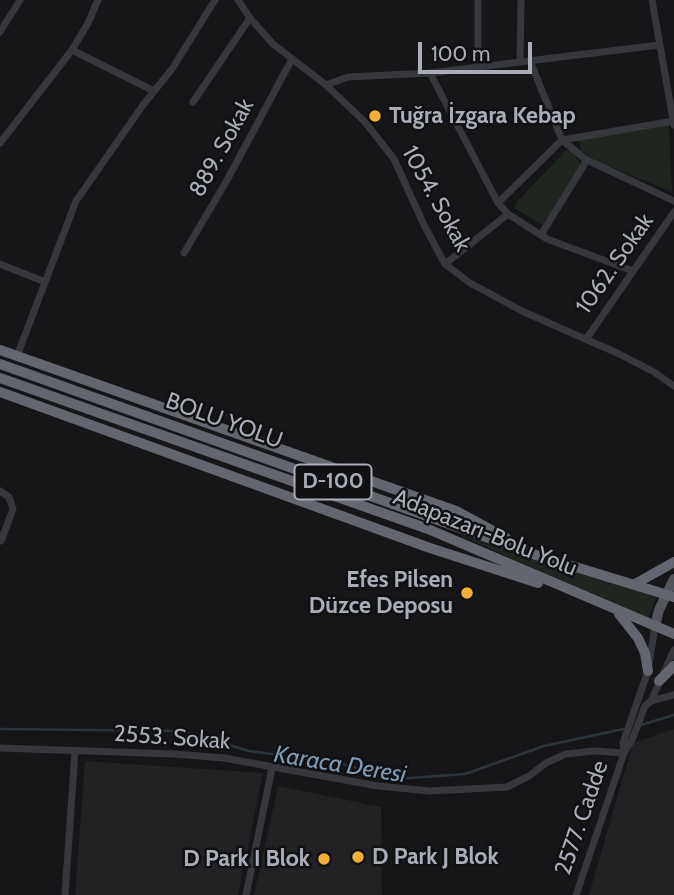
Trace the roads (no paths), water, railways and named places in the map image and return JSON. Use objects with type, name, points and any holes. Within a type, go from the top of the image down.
[{"type":"highway","points":[[0,350],[456,511],[536,555]]},
{"type":"highway","name":"BOLU YOLU","points":[[0,364],[536,555],[671,596]]},
{"type":"highway","name":"Adapazarı-Bolu Yolu","points":[[0,378],[428,529],[674,634]]},
{"type":"highway","points":[[0,393],[430,548],[526,580],[574,592]]},
{"type":"highway","points":[[635,584],[674,562]]},
{"type":"highway","points":[[618,611],[638,638],[645,653],[648,671]]},
{"type":"highway","points":[[659,681],[674,666]]},
{"type":"main road","points":[[655,626],[659,610],[671,596],[674,579]]},
{"type":"street","points":[[0,32],[20,0]]},
{"type":"street","points":[[0,143],[72,50],[89,23],[98,0]]},
{"type":"street","points":[[17,356],[76,201],[172,69],[215,0]]},
{"type":"street","name":"1054. Sokak","points":[[238,0],[273,44],[326,85],[365,122],[394,159],[445,264],[470,284],[587,338],[654,372],[674,386]]},
{"type":"street","points":[[478,0],[478,68]]},
{"type":"street","points":[[520,0],[520,62]]},
{"type":"street","points":[[498,203],[562,140],[674,123],[652,0]]},
{"type":"street","points":[[193,102],[250,18]]},
{"type":"street","points":[[326,85],[348,77],[430,73],[659,45]]},
{"type":"street","points":[[72,50],[154,91]]},
{"type":"street","name":"889. Sokak","points":[[184,253],[292,60]]},
{"type":"street","points":[[530,61],[562,140],[587,160],[674,201]]},
{"type":"street","points":[[430,73],[498,203],[508,214],[541,235],[633,271]]},
{"type":"street","points":[[541,235],[587,160]]},
{"type":"street","name":"1062. Sokak","points":[[587,338],[674,212]]},
{"type":"street","points":[[445,264],[508,214]]},
{"type":"street","points":[[0,264],[46,282]]},
{"type":"street","points":[[0,491],[9,497],[13,509],[1,541]]},
{"type":"street","points":[[624,753],[623,743],[648,671],[655,626]]},
{"type":"street","points":[[624,753],[674,650]]},
{"type":"street","points":[[648,703],[674,695]]},
{"type":"street","name":"2553. Sokak","points":[[0,748],[224,758],[378,786],[430,791],[507,787],[566,754],[594,751],[624,753]]},
{"type":"street","points":[[65,895],[75,751]]},
{"type":"street","name":"2577. Cadde","points":[[576,895],[624,753]]},
{"type":"street","points":[[246,895],[272,768]]},
{"type":"waterway","name":"Karaca Deresi","points":[[641,725],[674,715]]},
{"type":"waterway","name":"Karaca Deresi","points":[[0,729],[182,731],[249,751],[339,763],[396,779],[465,774],[544,746],[628,728]]},
{"type":"place","name":"Tuğra İzgara Kebap","points":[[375,116]]},
{"type":"place","name":"Efes Pilsen Düzce Deposu","points":[[467,593]]},
{"type":"place","name":"D Park J Blok","points":[[358,857]]},
{"type":"place","name":"D Park I Blok","points":[[324,859]]}]
